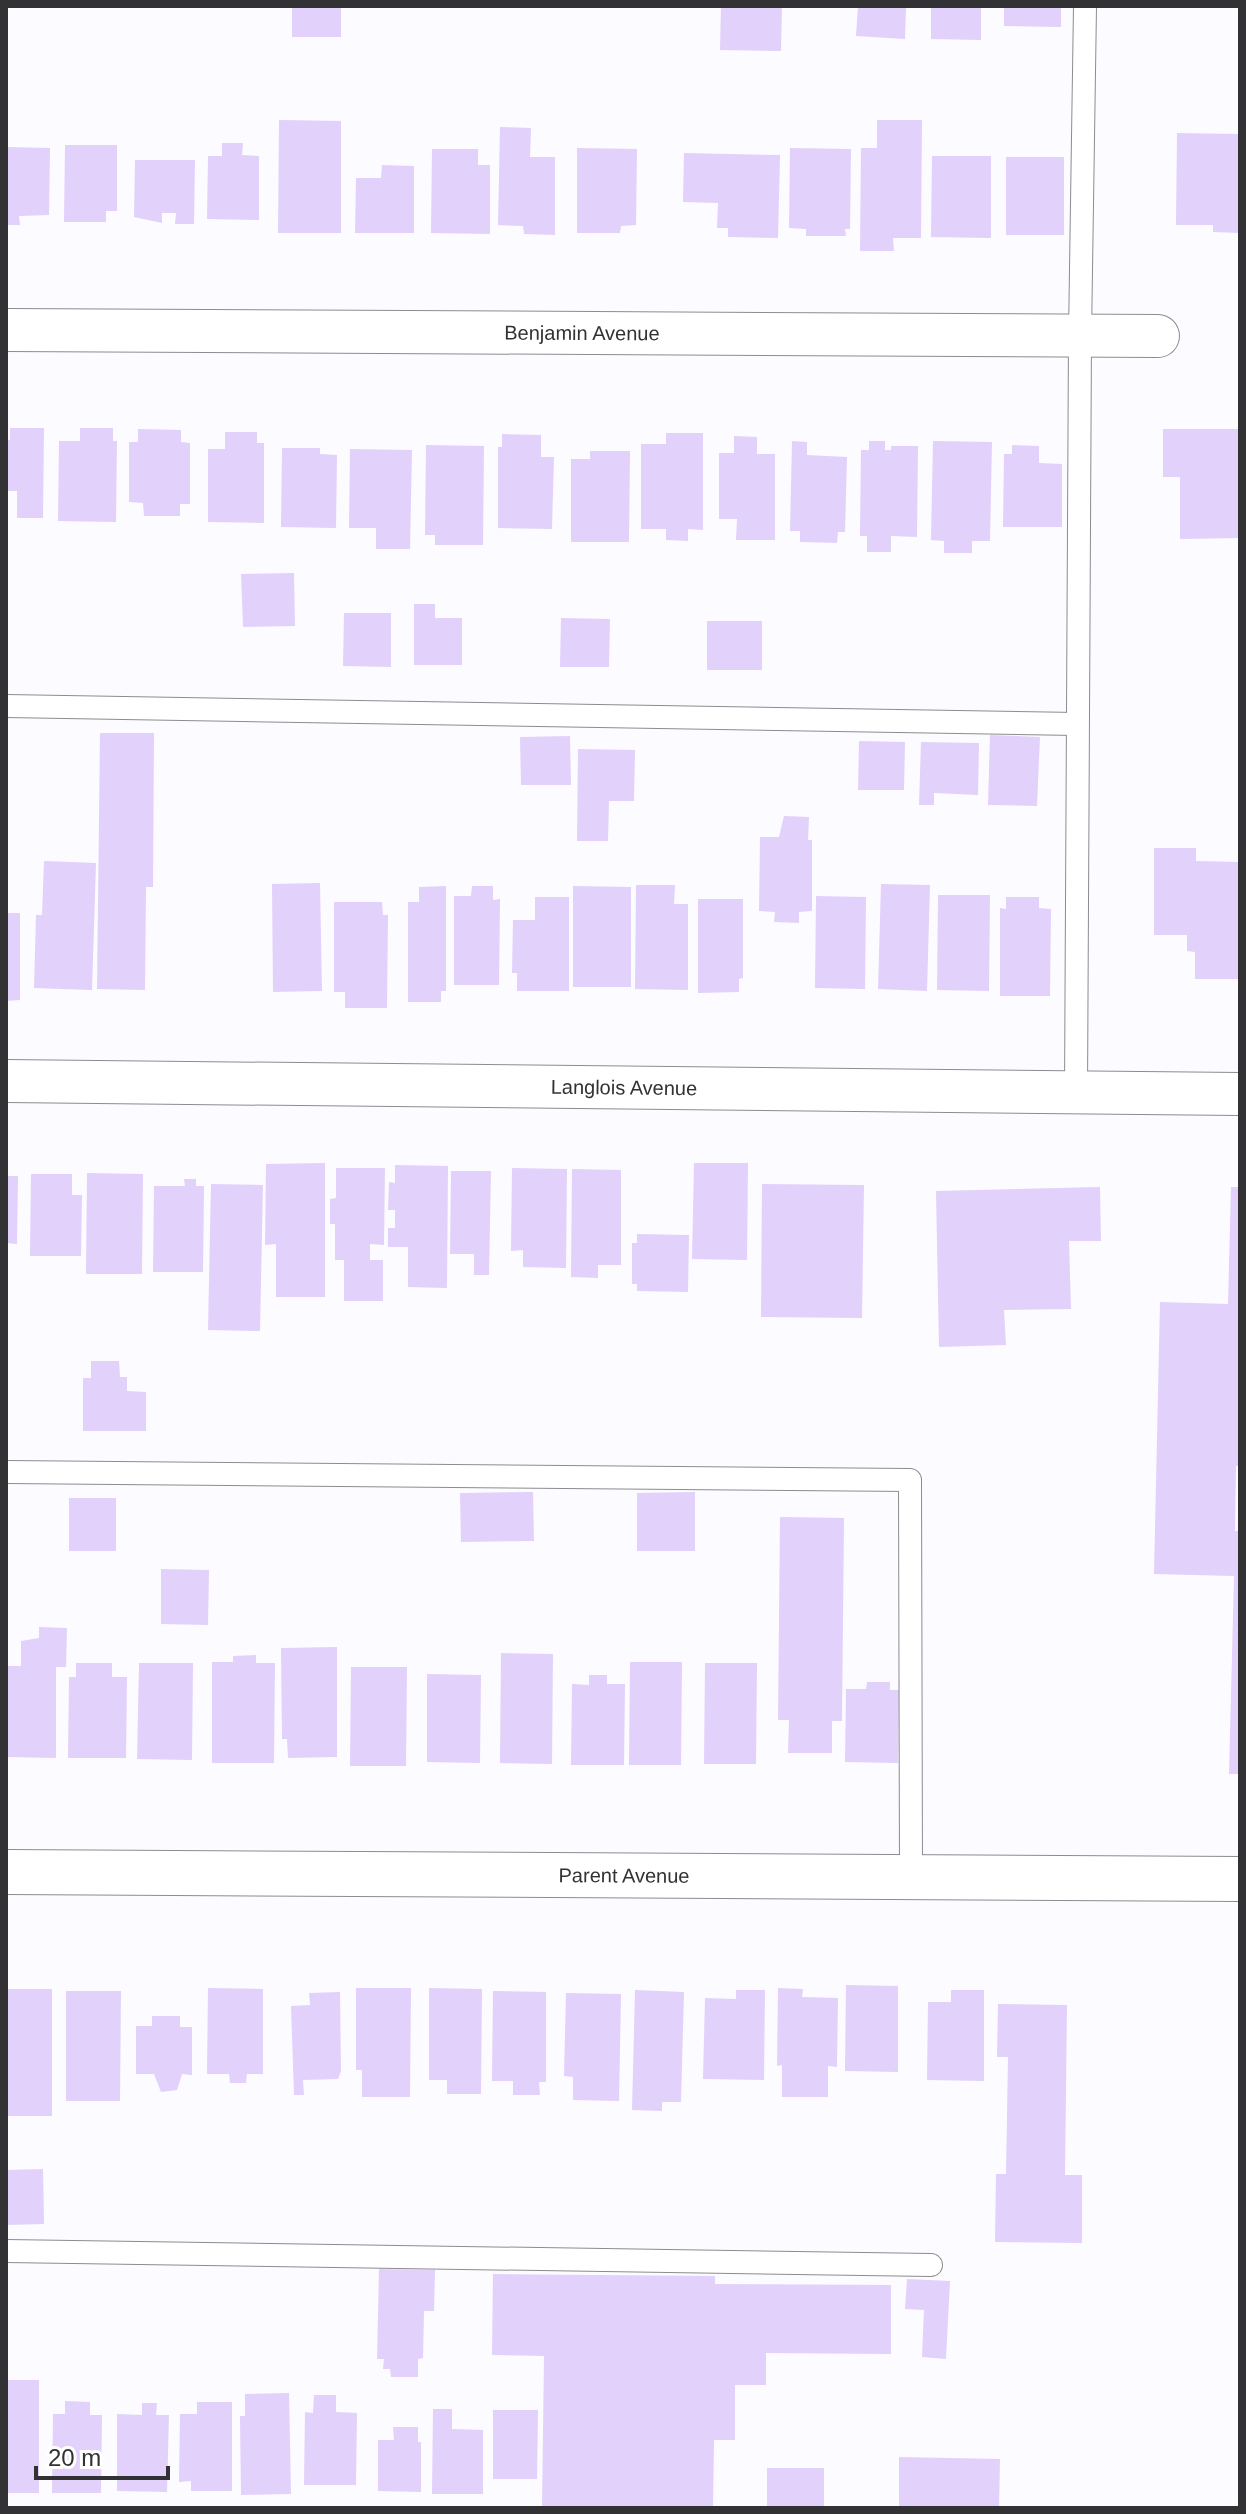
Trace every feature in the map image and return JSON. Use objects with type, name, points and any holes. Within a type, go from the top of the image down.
[{"type":"street","name":"Benjamin Avenue","points":[[6,330],[1158,336]]},
{"type":"street","name":"Langlois Avenue","points":[[6,1081],[1240,1094]]},
{"type":"street","name":"Parent Avenue","points":[[6,1872],[1240,1879]]},
{"type":"lane","points":[[1076,1093],[1085,6]]},
{"type":"lane","points":[[6,706],[1077,724]]},
{"type":"lane","points":[[6,1472],[910,1480],[911,1877]]},
{"type":"lane","points":[[6,2251],[931,2265]]},
{"type":"building","points":[[292,6],[341,6],[341,37],[292,37]]},
{"type":"building","points":[[721,6],[782,6],[781,51],[720,50]]},
{"type":"building","points":[[858,6],[906,6],[905,39],[856,36]]},
{"type":"building","points":[[931,6],[981,6],[981,40],[931,39]]},
{"type":"building","points":[[1004,6],[1061,6],[1061,27],[1004,26]]},
{"type":"building","points":[[279,120],[341,121],[341,233],[278,233]]},
{"type":"building","points":[[877,120],[922,120],[921,238],[893,238],[894,251],[860,251],[861,148],[877,148]]},
{"type":"building","points":[[500,127],[531,128],[530,157],[555,157],[555,235],[524,234],[523,226],[498,225]]},
{"type":"building","points":[[1177,133],[1240,134],[1240,233],[1213,232],[1213,225],[1176,225]]},
{"type":"building","points":[[222,143],[243,143],[242,155],[259,156],[259,220],[207,219],[208,156],[222,156]]},
{"type":"building","points":[[65,145],[117,145],[117,211],[106,211],[106,222],[64,222]]},
{"type":"building","points":[[6,147],[50,148],[49,215],[19,216],[20,225],[6,225]]},
{"type":"building","points":[[577,148],[637,149],[636,225],[621,226],[620,233],[577,233]]},
{"type":"building","points":[[790,148],[851,149],[850,229],[845,229],[846,236],[806,236],[806,229],[789,228]]},
{"type":"building","points":[[432,149],[478,149],[478,165],[490,165],[490,234],[431,233]]},
{"type":"building","points":[[684,153],[780,155],[778,238],[728,237],[728,228],[717,228],[718,203],[683,202]]},
{"type":"building","points":[[932,156],[991,156],[991,238],[931,237]]},
{"type":"building","points":[[1006,157],[1064,157],[1064,235],[1006,235]]},
{"type":"building","points":[[135,160],[195,160],[194,224],[175,224],[176,213],[162,213],[162,223],[134,217]]},
{"type":"building","points":[[382,165],[414,166],[414,233],[355,233],[356,178],[381,178]]},
{"type":"building","points":[[10,428],[44,428],[43,518],[17,518],[17,491],[6,491],[6,440],[10,440]]},
{"type":"building","points":[[80,428],[113,428],[113,441],[117,441],[116,522],[58,521],[59,441],[80,441]]},
{"type":"building","points":[[138,429],[181,430],[181,442],[190,443],[190,504],[180,504],[180,516],[144,516],[143,503],[129,502],[129,442],[138,442]]},
{"type":"building","points":[[1163,429],[1240,429],[1240,538],[1180,539],[1180,477],[1163,477]]},
{"type":"building","points":[[225,432],[257,432],[257,443],[264,443],[264,523],[208,522],[208,449],[225,449]]},
{"type":"building","points":[[666,433],[703,433],[703,530],[688,529],[688,541],[666,540],[666,529],[641,529],[641,444],[666,444]]},
{"type":"building","points":[[502,434],[541,435],[541,457],[554,457],[552,529],[498,528],[498,447],[502,447]]},
{"type":"building","points":[[734,436],[757,437],[757,454],[775,454],[775,540],[736,540],[737,519],[719,519],[719,453],[734,453]]},
{"type":"building","points":[[792,441],[807,442],[807,455],[847,457],[845,532],[838,532],[837,543],[800,542],[800,531],[790,531]]},
{"type":"building","points":[[869,441],[885,441],[885,450],[891,450],[891,446],[918,446],[917,537],[891,536],[891,552],[867,552],[867,536],[860,536],[861,450],[869,450]]},
{"type":"building","points":[[933,441],[992,442],[990,541],[972,541],[972,553],[944,553],[944,541],[931,540]]},
{"type":"building","points":[[426,445],[484,446],[483,545],[435,545],[435,535],[425,535]]},
{"type":"building","points":[[1012,445],[1039,446],[1039,463],[1062,464],[1062,527],[1003,527],[1004,454],[1012,454]]},
{"type":"building","points":[[282,448],[320,448],[320,454],[337,455],[336,528],[281,527]]},
{"type":"building","points":[[350,449],[412,450],[410,549],[376,549],[376,528],[349,528]]},
{"type":"building","points":[[590,451],[630,451],[629,542],[571,542],[571,459],[590,459]]},
{"type":"building","points":[[294,573],[295,626],[243,627],[241,574]]},
{"type":"building","points":[[414,604],[435,604],[435,618],[462,618],[462,665],[414,665]]},
{"type":"building","points":[[344,613],[391,613],[391,667],[343,666]]},
{"type":"building","points":[[561,618],[610,619],[609,667],[560,667]]},
{"type":"building","points":[[707,621],[762,621],[762,670],[707,670]]},
{"type":"building","points":[[100,733],[154,733],[153,887],[146,887],[145,990],[97,989]]},
{"type":"building","points":[[990,735],[1040,737],[1037,806],[988,805]]},
{"type":"building","points":[[570,736],[571,785],[521,785],[520,737]]},
{"type":"building","points":[[859,741],[905,742],[904,790],[858,790]]},
{"type":"building","points":[[921,742],[979,743],[978,795],[934,793],[934,805],[919,805]]},
{"type":"building","points":[[578,749],[635,750],[634,801],[609,801],[608,841],[577,841]]},
{"type":"building","points":[[784,816],[809,817],[812,911],[799,912],[799,923],[774,922],[775,912],[759,911],[760,837],[779,837]]},
{"type":"building","points":[[1154,848],[1196,848],[1196,861],[1240,862],[1240,979],[1195,979],[1195,952],[1187,951],[1187,935],[1154,935]]},
{"type":"building","points":[[44,861],[96,863],[92,990],[34,988],[36,915],[42,915]]},
{"type":"building","points":[[320,883],[322,991],[273,992],[272,884]]},
{"type":"building","points":[[881,884],[930,885],[927,991],[878,989]]},
{"type":"building","points":[[636,885],[675,885],[674,904],[688,904],[688,990],[635,989]]},
{"type":"building","points":[[446,886],[446,991],[441,991],[441,1002],[408,1002],[408,902],[419,902],[419,887]]},
{"type":"building","points":[[472,886],[493,886],[493,900],[500,899],[499,985],[454,985],[454,896],[471,896]]},
{"type":"building","points":[[573,886],[631,887],[631,987],[573,987]]},
{"type":"building","points":[[938,895],[990,895],[989,991],[937,990]]},
{"type":"building","points":[[816,896],[866,897],[865,989],[815,988]]},
{"type":"building","points":[[535,897],[569,897],[569,991],[517,991],[517,973],[512,973],[513,920],[535,920]]},
{"type":"building","points":[[1006,897],[1039,897],[1039,908],[1051,909],[1050,996],[1000,996],[1000,908],[1006,909]]},
{"type":"building","points":[[698,899],[743,899],[743,978],[739,979],[739,992],[698,993]]},
{"type":"building","points":[[334,902],[382,902],[383,915],[388,915],[387,1008],[345,1008],[345,992],[334,992]]},
{"type":"building","points":[[6,913],[20,913],[20,1000],[6,1001]]},
{"type":"building","points":[[325,1163],[325,1297],[276,1297],[276,1244],[265,1245],[266,1164]]},
{"type":"building","points":[[694,1163],[748,1163],[747,1260],[692,1259]]},
{"type":"building","points":[[395,1165],[448,1166],[447,1288],[408,1287],[408,1247],[388,1247],[388,1228],[395,1228],[395,1210],[388,1210],[389,1182],[395,1183]]},
{"type":"building","points":[[336,1168],[385,1168],[384,1245],[370,1244],[370,1260],[383,1260],[383,1301],[344,1301],[344,1260],[335,1260],[335,1224],[330,1224],[330,1199],[336,1198]]},
{"type":"building","points":[[512,1168],[567,1169],[566,1268],[523,1267],[523,1250],[511,1251]]},
{"type":"building","points":[[572,1169],[621,1170],[621,1265],[598,1265],[598,1278],[571,1277]]},
{"type":"building","points":[[451,1171],[491,1171],[489,1275],[474,1275],[474,1254],[450,1254]]},
{"type":"building","points":[[87,1173],[143,1174],[142,1274],[86,1274]]},
{"type":"building","points":[[31,1174],[72,1174],[72,1195],[82,1195],[81,1256],[30,1256]]},
{"type":"building","points":[[6,1176],[18,1176],[17,1244],[6,1243]]},
{"type":"building","points":[[184,1179],[196,1179],[196,1186],[204,1186],[203,1272],[153,1272],[154,1186],[185,1186]]},
{"type":"building","points":[[211,1184],[263,1185],[260,1331],[208,1330]]},
{"type":"building","points":[[762,1184],[864,1185],[862,1318],[761,1317]]},
{"type":"building","points":[[1100,1187],[1101,1241],[1069,1241],[1071,1309],[1004,1310],[1006,1345],[939,1347],[936,1191]]},
{"type":"building","points":[[1231,1187],[1240,1187],[1240,1466],[1236,1466],[1235,1531],[1240,1531],[1240,1774],[1229,1774],[1234,1576],[1154,1574],[1160,1302],[1228,1304]]},
{"type":"building","points":[[637,1234],[689,1235],[688,1292],[637,1291],[637,1284],[632,1284],[632,1243],[637,1243]]},
{"type":"building","points":[[91,1361],[119,1361],[120,1377],[127,1377],[127,1391],[146,1392],[146,1431],[83,1431],[83,1378],[91,1378]]},
{"type":"building","points":[[533,1492],[534,1541],[461,1542],[460,1493]]},
{"type":"building","points":[[695,1492],[695,1551],[637,1551],[637,1493]]},
{"type":"building","points":[[69,1498],[116,1498],[116,1551],[69,1551]]},
{"type":"building","points":[[780,1517],[844,1518],[842,1721],[832,1721],[832,1753],[788,1753],[789,1720],[778,1720]]},
{"type":"building","points":[[161,1569],[209,1570],[208,1625],[161,1624]]},
{"type":"building","points":[[39,1627],[67,1628],[66,1667],[56,1667],[56,1758],[6,1757],[6,1666],[21,1666],[21,1641],[39,1638]]},
{"type":"building","points":[[337,1647],[337,1757],[288,1758],[287,1739],[282,1739],[281,1648]]},
{"type":"building","points":[[501,1653],[553,1654],[552,1764],[500,1763]]},
{"type":"building","points":[[256,1655],[256,1663],[275,1663],[274,1763],[212,1763],[212,1662],[233,1662],[233,1656]]},
{"type":"building","points":[[630,1662],[682,1662],[681,1765],[629,1765]]},
{"type":"building","points":[[76,1663],[112,1663],[112,1677],[127,1677],[126,1758],[68,1758],[69,1677],[76,1677]]},
{"type":"building","points":[[139,1663],[193,1663],[192,1760],[137,1759]]},
{"type":"building","points":[[705,1663],[757,1663],[756,1764],[704,1764]]},
{"type":"building","points":[[351,1667],[407,1667],[406,1766],[350,1766]]},
{"type":"building","points":[[427,1674],[481,1675],[480,1763],[427,1762]]},
{"type":"building","points":[[589,1675],[607,1675],[607,1684],[625,1684],[624,1765],[571,1765],[572,1684],[589,1685]]},
{"type":"building","points":[[867,1682],[890,1682],[890,1690],[899,1690],[898,1763],[845,1762],[846,1689],[866,1689]]},
{"type":"building","points":[[846,1985],[898,1986],[898,2072],[845,2071]]},
{"type":"building","points":[[208,1988],[263,1989],[263,2074],[247,2074],[246,2083],[230,2083],[229,2074],[207,2074]]},
{"type":"building","points":[[356,1988],[411,1988],[410,2097],[362,2097],[362,2070],[356,2070]]},
{"type":"building","points":[[429,1988],[482,1989],[481,2094],[447,2094],[447,2080],[429,2080]]},
{"type":"building","points":[[778,1988],[803,1989],[802,1997],[838,1998],[837,2067],[828,2066],[828,2097],[782,2097],[782,2065],[777,2066]]},
{"type":"building","points":[[6,1989],[52,1989],[52,2116],[6,2116]]},
{"type":"building","points":[[635,1990],[684,1992],[681,2102],[662,2102],[662,2111],[632,2110]]},
{"type":"building","points":[[736,1990],[765,1990],[764,2080],[703,2079],[705,1998],[736,1999]]},
{"type":"building","points":[[951,1990],[984,1990],[984,2081],[927,2080],[928,2002],[951,2002]]},
{"type":"building","points":[[66,1991],[121,1991],[120,2101],[66,2101]]},
{"type":"building","points":[[493,1991],[546,1992],[546,2082],[539,2082],[540,2095],[513,2095],[513,2081],[492,2081]]},
{"type":"building","points":[[340,1992],[341,2071],[338,2079],[303,2080],[304,2095],[294,2095],[291,2006],[310,2005],[309,1993]]},
{"type":"building","points":[[566,1993],[621,1994],[619,2101],[573,2100],[573,2077],[564,2076]]},
{"type":"building","points":[[998,2004],[1067,2005],[1065,2175],[1082,2175],[1082,2243],[995,2242],[996,2174],[1006,2174],[1008,2057],[997,2057]]},
{"type":"building","points":[[152,2016],[180,2016],[180,2027],[192,2027],[192,2075],[182,2074],[177,2090],[161,2092],[154,2074],[136,2074],[136,2026],[152,2026]]},
{"type":"building","points":[[43,2169],[44,2224],[6,2225],[6,2170]]},
{"type":"building","points":[[379,2269],[435,2270],[434,2311],[424,2311],[423,2358],[418,2359],[418,2377],[391,2377],[390,2369],[383,2369],[384,2359],[377,2359]]},
{"type":"building","points":[[493,2274],[715,2276],[715,2284],[891,2285],[891,2354],[766,2353],[766,2385],[735,2385],[735,2440],[714,2440],[713,2508],[542,2508],[544,2356],[492,2355]]},
{"type":"building","points":[[907,2279],[950,2281],[946,2359],[922,2357],[924,2310],[905,2309]]},
{"type":"building","points":[[6,2380],[39,2380],[39,2493],[6,2493]]},
{"type":"building","points":[[289,2393],[291,2494],[241,2495],[240,2416],[245,2416],[245,2394]]},
{"type":"building","points":[[314,2395],[336,2395],[336,2412],[357,2413],[356,2485],[304,2485],[305,2412],[313,2413]]},
{"type":"building","points":[[65,2401],[90,2402],[90,2415],[102,2415],[101,2493],[52,2493],[53,2414],[65,2414]]},
{"type":"building","points":[[197,2402],[232,2402],[232,2491],[191,2491],[191,2481],[179,2482],[180,2414],[197,2414]]},
{"type":"building","points":[[142,2403],[157,2403],[156,2415],[169,2415],[167,2492],[117,2491],[117,2414],[142,2415]]},
{"type":"building","points":[[433,2409],[452,2409],[452,2429],[483,2430],[483,2494],[432,2494]]},
{"type":"building","points":[[493,2410],[538,2410],[537,2479],[493,2479]]},
{"type":"building","points":[[393,2427],[418,2427],[421,2492],[378,2491],[378,2440],[394,2440]]},
{"type":"building","points":[[899,2457],[1000,2459],[999,2508],[899,2508]]},
{"type":"building","points":[[767,2468],[824,2468],[824,2508],[767,2508]]}]
